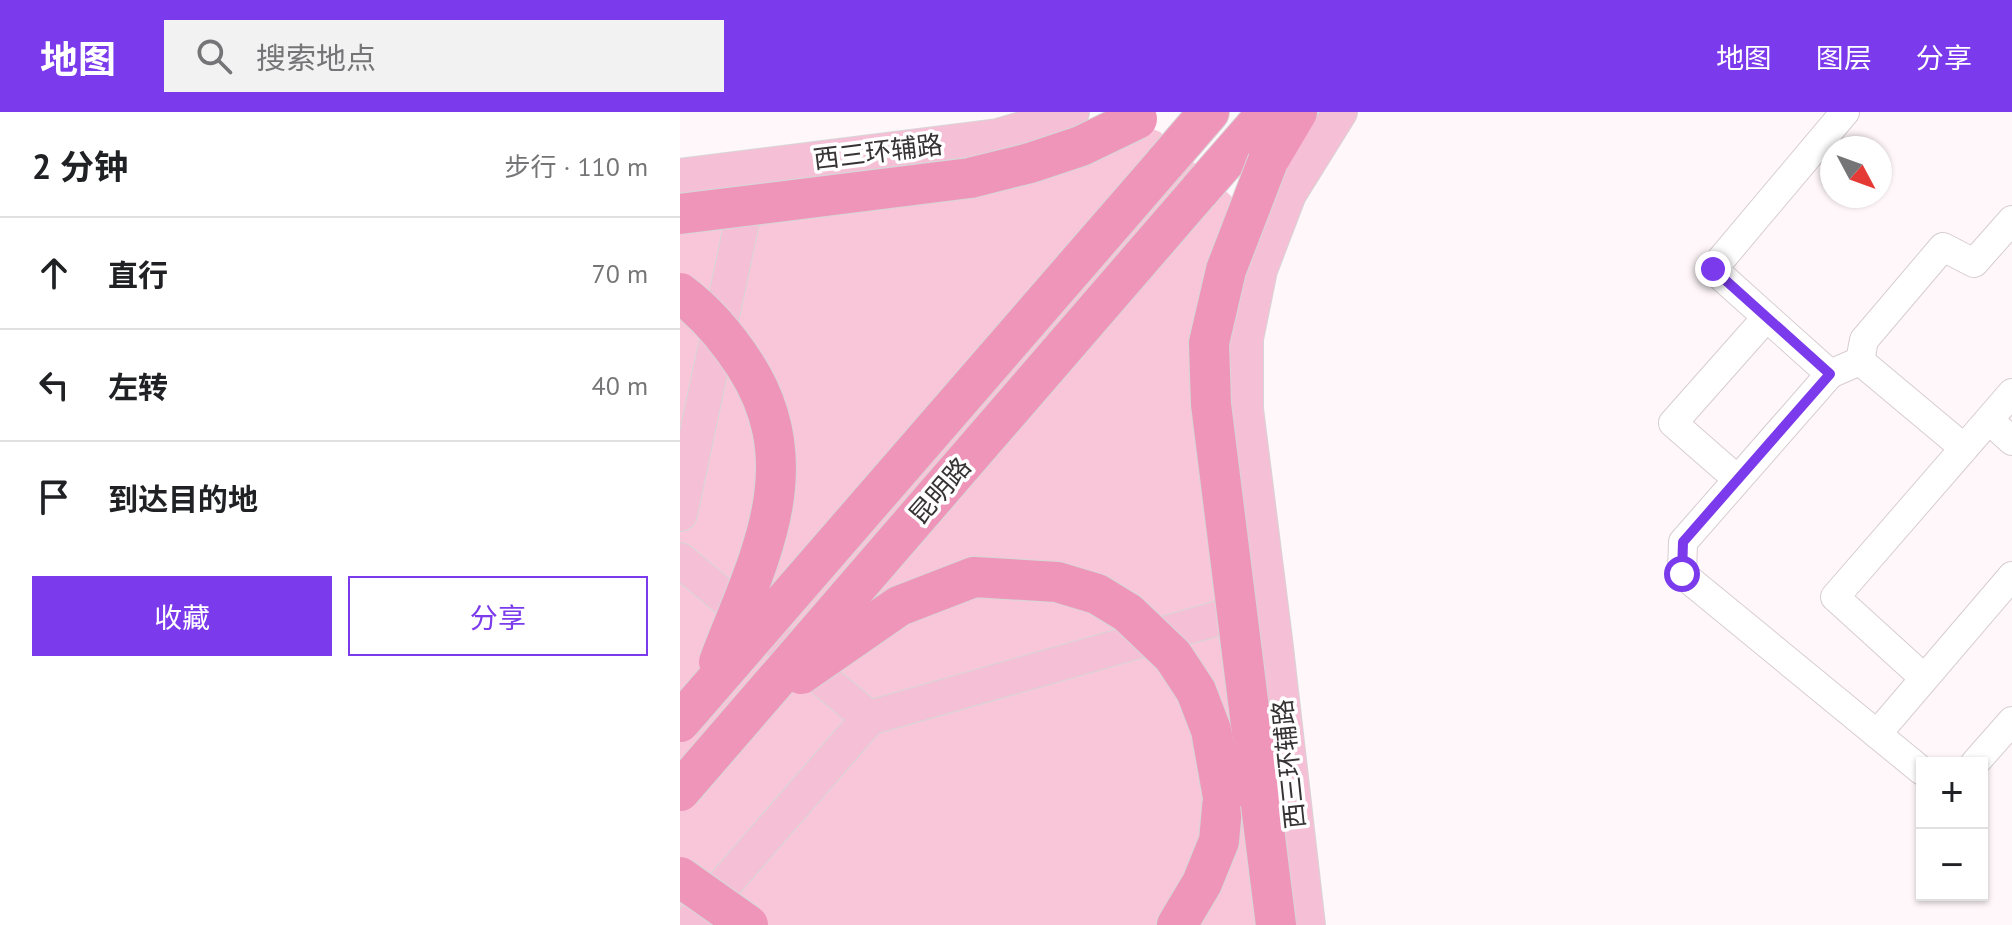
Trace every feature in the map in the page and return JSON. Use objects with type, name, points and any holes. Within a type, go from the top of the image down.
[{"type":"highway","name":"昆明路","points":[[680,722],[1209,112]]},
{"type":"highway","name":"昆明路","points":[[680,791],[1268,112]]},
{"type":"highway","points":[[1276,925],[1211,404],[1209,343],[1226,270],[1268,161],[1297,112]]},
{"type":"highway","points":[[680,214],[970,178],[1081,146],[1143,115]]},
{"type":"highway","points":[[680,293],[701,309],[732,344],[752,375],[767,405],[776,442],[776,490],[763,548],[708,690]]},
{"type":"highway","points":[[752,708],[899,606],[974,577],[1057,582],[1097,594],[1128,613],[1173,656],[1196,691],[1211,730],[1223,797],[1219,841],[1202,883],[1177,925]]},
{"type":"highway","points":[[680,877],[719,919],[766,925]]},
{"type":"main road","name":"西三环辅路","points":[[680,176],[998,136],[1072,112]]},
{"type":"main road","name":"西三环辅路","points":[[1308,925],[1246,409],[1246,339],[1260,270],[1289,194],[1340,112]]},
{"type":"main road","points":[[680,514],[754,168]]},
{"type":"main road","points":[[680,560],[869,718]]},
{"type":"main road","points":[[719,919],[869,718],[1271,603]]},
{"type":"lane","points":[[1830,374],[1713,269],[1845,112]]},
{"type":"lane","points":[[1860,361],[1864,340],[1943,247],[1974,263],[2012,220]]},
{"type":"lane","points":[[1737,479],[1673,423],[1766,318]]},
{"type":"lane","points":[[1860,361],[1830,374],[1683,542],[1682,574],[1916,766]]},
{"type":"lane","points":[[1860,361],[1964,448]]},
{"type":"lane","points":[[1924,678],[1835,597],[2012,393]]},
{"type":"lane","points":[[1989,420],[2012,441]]},
{"type":"lane","points":[[1877,734],[2012,576]]},
{"type":"lane","points":[[1980,757],[2012,721]]},
{"type":"shaded area","points":[[1153,129],[1262,224],[1246,292],[1292,925],[680,925],[680,230]]},
{"type":"route","points":[[1682,574],[1683,542],[1830,374],[1713,269]]}]
